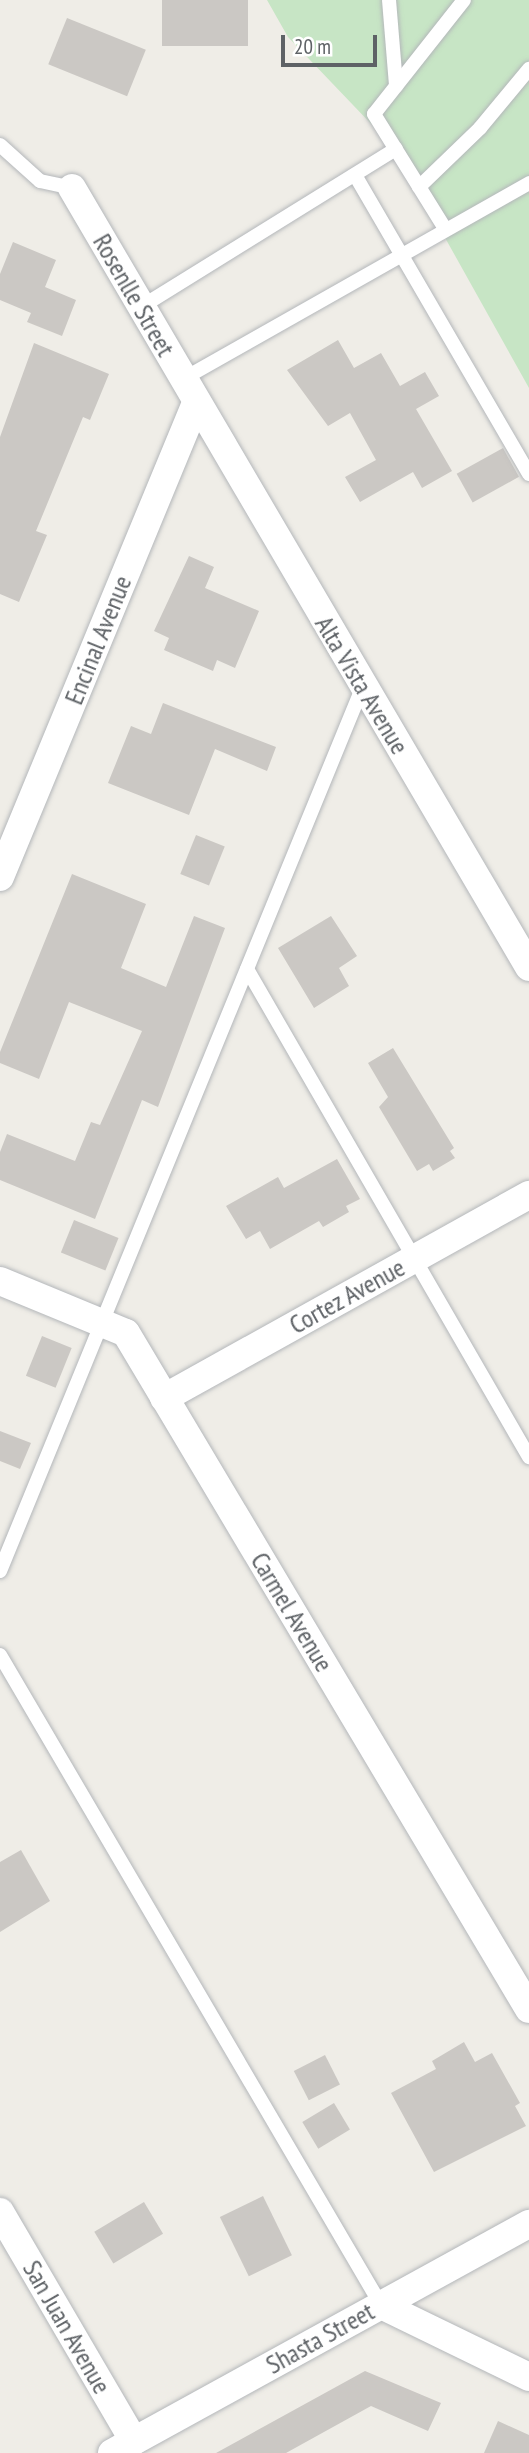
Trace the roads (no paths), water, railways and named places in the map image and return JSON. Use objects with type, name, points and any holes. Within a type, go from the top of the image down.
[{"type":"street","name":"Rosenlle Street","points":[[72,188],[189,391]]},
{"type":"street","name":"Alta Vista Avenue","points":[[189,391],[529,966]]},
{"type":"street","name":"Encinal Avenue","points":[[0,877],[189,391]]},
{"type":"street","name":"Cortez Avenue","points":[[164,1398],[529,1195]]},
{"type":"street","name":"Carmel Avenue","points":[[0,1281],[126,1333],[529,2009]]},
{"type":"street","name":"San Juan Avenue","points":[[0,2212],[123,2447]]},
{"type":"street","name":"Shasta Street","points":[[123,2447],[529,2224]]},
{"type":"street","points":[[381,2305],[529,2377]]},
{"type":"lane","points":[[389,0],[396,86]]},
{"type":"lane","points":[[444,227],[374,114],[464,0]]},
{"type":"lane","points":[[419,187],[480,128],[529,69]]},
{"type":"lane","points":[[0,145],[40,181],[72,188]]},
{"type":"lane","points":[[141,307],[396,149]]},
{"type":"lane","points":[[355,175],[529,474]]},
{"type":"lane","points":[[189,391],[444,227],[529,183]]},
{"type":"lane","points":[[0,1571],[363,686]]},
{"type":"lane","points":[[247,969],[412,1260],[529,1457]]},
{"type":"lane","points":[[0,1655],[381,2305]]}]
